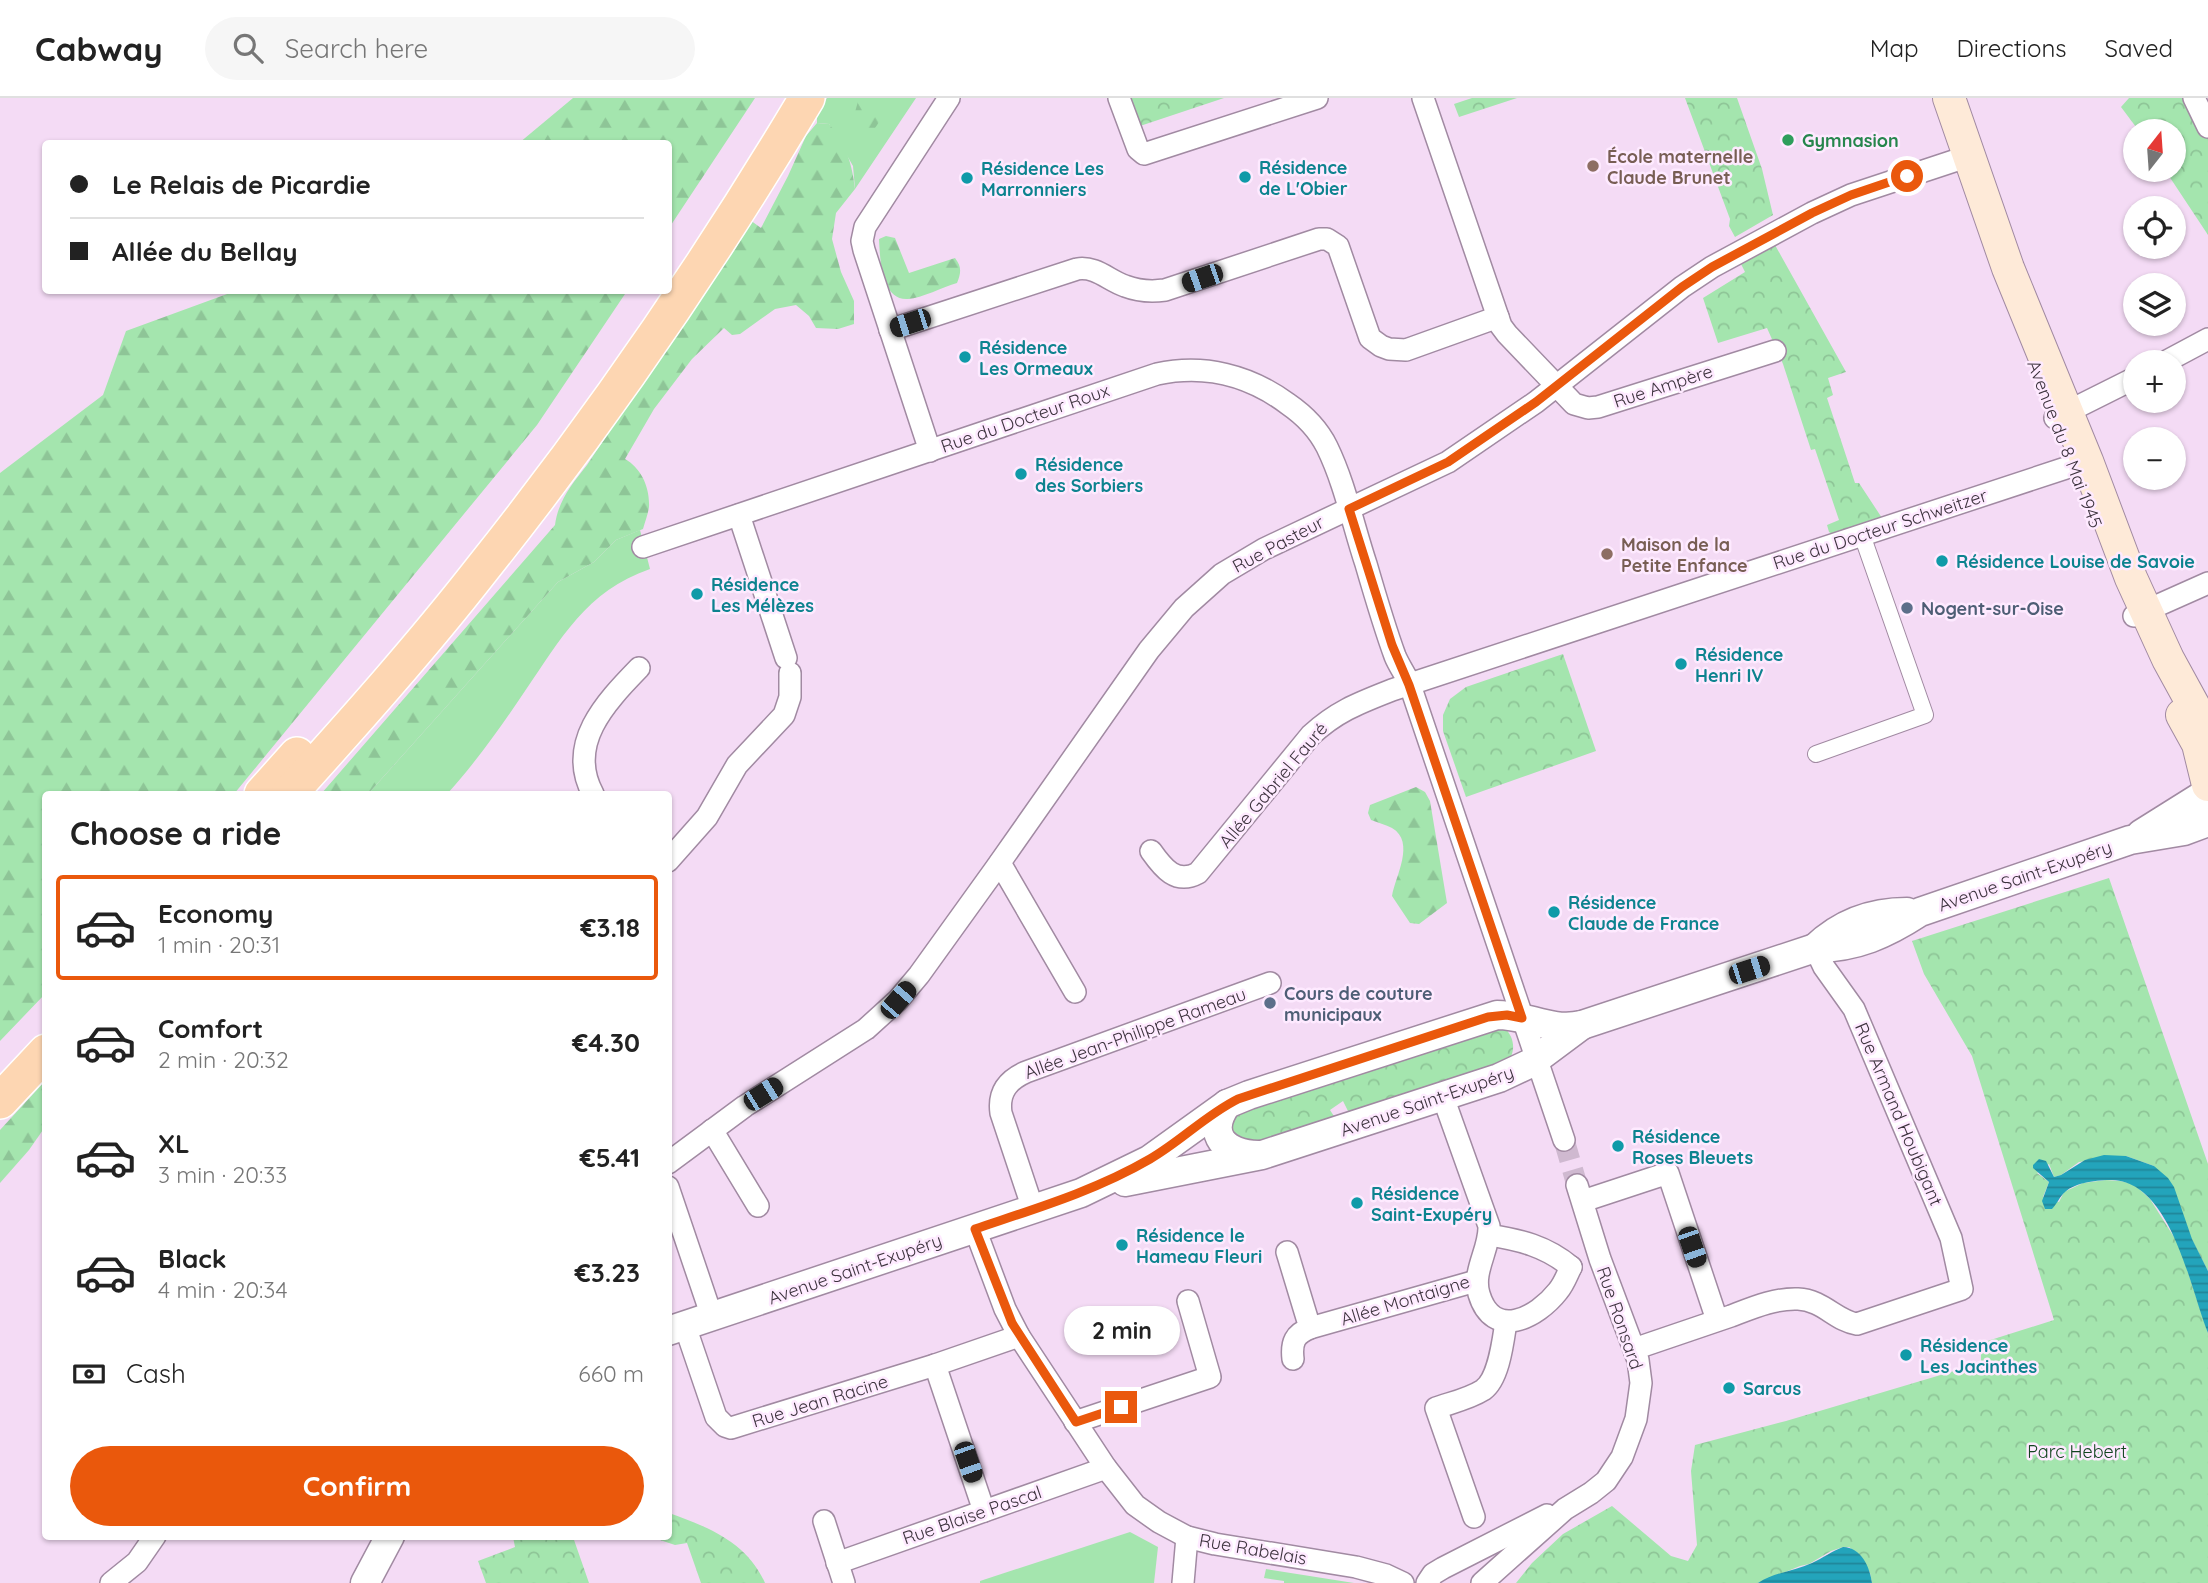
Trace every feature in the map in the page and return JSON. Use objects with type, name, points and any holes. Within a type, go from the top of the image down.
[{"type":"main road","points":[[672,275],[784,98]]},
{"type":"main road","points":[[292,791],[433,630],[578,445],[712,251],[807,98]]},
{"type":"main road","name":"Avenue du 8 Mai 1945","points":[[1950,98],[2060,416],[2139,614]]},
{"type":"main road","points":[[265,791],[369,675],[493,524],[565,429],[659,294]]},
{"type":"main road","name":"Avenue du 8 Mai 1945","points":[[2060,416],[2072,466],[2139,614]]},
{"type":"main road","points":[[2139,614],[2168,659],[2208,732]]},
{"type":"main road","points":[[2139,614],[2167,688],[2198,744],[2208,785]]},
{"type":"main road","points":[[0,1072],[42,1028]]},
{"type":"main road","points":[[0,1101],[42,1056]]},
{"type":"street","points":[[930,451],[864,250],[862,234],[949,98]]},
{"type":"street","points":[[1119,98],[1138,149],[1144,154],[1317,98]]},
{"type":"street","name":"Rue Ampère","points":[[1423,98],[1497,317],[1507,334],[1574,404],[1588,408],[1598,407],[1775,351]]},
{"type":"street","points":[[2194,98],[2208,127]]},
{"type":"street","name":"Rue Pasteur","points":[[672,1160],[745,1106],[836,1049],[879,1018],[898,1000],[1000,863],[1161,635],[1184,608],[1229,569],[1264,549],[1435,470],[1557,386],[1682,287],[1712,267],[1851,195],[1969,156]]},
{"type":"street","points":[[890,330],[1077,269],[1094,270],[1134,289],[1165,290],[1319,239],[1327,239],[1338,246],[1367,332],[1381,346],[1397,351],[1406,349],[1497,317]]},
{"type":"street","points":[[2186,351],[2208,339]]},
{"type":"street","name":"Rue du Docteur Roux","points":[[643,547],[1157,374],[1183,370],[1224,373],[1264,387],[1310,422],[1330,455],[1341,481],[1392,645],[1409,685],[1536,1059]]},
{"type":"street","points":[[2060,416],[2123,384]]},
{"type":"street","name":"Rue du Docteur Schweitzer","points":[[1409,685],[2072,466]]},
{"type":"street","points":[[672,857],[702,824],[732,772],[784,715],[790,697],[788,666],[739,515]]},
{"type":"street","points":[[1816,754],[1924,715],[1862,535]]},
{"type":"street","points":[[2139,614],[2208,583]]},
{"type":"street","points":[[592,791],[583,768],[583,751],[587,739],[604,707],[639,668]]},
{"type":"street","name":"Allée Gabriel Fauré","points":[[1151,851],[1170,874],[1184,877],[1198,873],[1305,742],[1331,717],[1357,704],[1409,685]]},
{"type":"street","name":"Avenue Saint-Exupéry","points":[[2130,840],[2208,792]]},
{"type":"street","name":"Avenue Saint-Exupéry","points":[[1081,1193],[1149,1160],[1227,1104],[1261,1091],[1488,1017],[1507,1015],[1553,1027],[1582,1026],[1815,948],[1855,944],[1899,926],[1920,912],[2130,840],[2184,831],[2208,822]]},
{"type":"street","points":[[1000,863],[1075,992]]},
{"type":"street","name":"Rue Armand Houbigant","points":[[1717,1320],[1775,1301],[1800,1299],[1825,1307],[1849,1323],[1857,1324],[1962,1289],[1951,1238],[1854,1009],[1824,967],[1815,948]]},
{"type":"street","name":"Allée Jean-Philippe Rameau","points":[[1033,1209],[1001,1113],[1000,1098],[1008,1083],[1026,1072],[1270,983]]},
{"type":"street","name":"Avenue Saint-Exupéry","points":[[677,1328],[1081,1193],[1151,1176],[1262,1155],[1443,1097],[1512,1073],[1582,1026]]},
{"type":"street","points":[[1536,1059],[1564,1140]]},
{"type":"street","points":[[1443,1097],[1489,1226],[1489,1236],[1536,1245],[1571,1267]]},
{"type":"street","points":[[1227,1104],[1217,1125],[1220,1138],[1239,1153],[1262,1155]]},
{"type":"street","points":[[712,1130],[758,1206]]},
{"type":"street","name":"Rue Ronsard","points":[[1427,1583],[1433,1574],[1454,1562],[1591,1493],[1606,1481],[1628,1446],[1640,1396],[1640,1371],[1600,1259],[1580,1193],[1668,1173],[1717,1320]]},
{"type":"street","points":[[672,1198],[712,1317]]},
{"type":"street","name":"Rue Rabelais","points":[[975,1229],[1005,1309],[1019,1336],[1107,1468],[1135,1505],[1159,1522],[1187,1536],[1215,1544],[1356,1567],[1403,1583]]},
{"type":"street","name":"Allée Montaigne","points":[[1310,1328],[1476,1280],[1489,1236]]},
{"type":"street","points":[[1287,1252],[1310,1328],[1297,1335],[1292,1350],[1293,1359]]},
{"type":"street","points":[[1571,1267],[1600,1259]]},
{"type":"street","points":[[1476,1280],[1478,1293],[1489,1312],[1506,1322],[1514,1322],[1551,1299],[1571,1267]]},
{"type":"street","points":[[1076,1422],[1210,1377],[1188,1301]]},
{"type":"street","points":[[1633,1349],[1717,1320]]},
{"type":"street","points":[[1475,1517],[1436,1408],[1477,1393],[1490,1383],[1506,1322]]},
{"type":"street","name":"Rue Jean Racine","points":[[677,1328],[716,1417],[731,1428],[1019,1336]]},
{"type":"street","points":[[935,1365],[985,1511]]},
{"type":"street","name":"Rue Blaise Pascal","points":[[840,1573],[985,1511],[1107,1468]]},
{"type":"street","name":"Rue Ronsard","points":[[1482,1583],[1565,1508]]},
{"type":"street","points":[[824,1521],[840,1573]]},
{"type":"street","points":[[1182,1583],[1187,1536]]},
{"type":"street","points":[[111,1583],[137,1563],[152,1540]]},
{"type":"street","points":[[365,1583],[388,1540]]},
{"type":"green space","points":[[573,98],[755,98],[672,223],[672,140],[523,140]]},
{"type":"green space","points":[[827,98],[916,98],[855,189],[853,166],[829,124],[817,123],[817,115]]},
{"type":"green space","points":[[859,98],[890,98],[875,128],[866,128],[853,119]]},
{"type":"green space","points":[[1130,98],[1224,98],[1140,126]]},
{"type":"green space","points":[[1472,98],[1517,98],[1459,117],[1454,104]]},
{"type":"green space","points":[[1685,98],[1737,98],[1762,169],[1773,215],[1735,237],[1729,226],[1730,219]]},
{"type":"green space","points":[[2129,98],[2194,98],[2208,127],[2208,235],[2186,202],[2186,196],[2182,196],[2173,182],[2186,182],[2186,119],[2130,119],[2121,107]]},
{"type":"green space","points":[[817,123],[829,124],[840,139],[850,162],[855,189],[836,213],[832,239],[841,272],[854,301],[854,324],[838,329],[816,328],[809,316],[796,305],[775,309],[740,334],[732,335],[724,328],[692,359],[654,409],[625,459],[640,473],[648,492],[649,507],[643,529],[616,540],[594,562],[558,582],[371,791],[324,791],[555,525],[566,493],[750,220],[761,228],[806,136]]},
{"type":"green space","points":[[886,236],[895,238],[909,273],[955,258],[960,270],[957,283],[926,295],[899,298],[887,286],[881,267],[879,239]]},
{"type":"green space","points":[[1775,245],[1846,372],[1828,378],[1833,395],[1827,398],[1855,483],[1859,483],[1882,518],[1832,534],[1827,525],[1839,520],[1815,449],[1811,450],[1783,364],[1767,328],[1718,343],[1703,298],[1745,272],[1741,264]]},
{"type":"green space","points":[[227,294],[625,294],[537,425],[236,791],[42,791],[42,997],[0,1041],[0,473],[103,395],[126,331]]},
{"type":"green space","points":[[640,530],[650,569],[609,590],[577,619],[563,635],[488,744],[450,791],[371,791],[558,582],[594,562],[616,540]]},
{"type":"green space","points":[[1563,654],[1596,751],[1466,797],[1443,731],[1443,715],[1450,699],[1466,687]]},
{"type":"green space","points":[[1416,787],[1425,792],[1430,801],[1447,903],[1419,924],[1410,923],[1392,896],[1402,860],[1403,842],[1392,828],[1371,820],[1368,813],[1370,805]]},
{"type":"green space","name":"Parc Hebert","points":[[2109,878],[2208,1164],[2208,1271],[2154,1166],[2126,1156],[2079,1162],[2054,1177],[2049,1164],[2037,1173],[2049,1182],[2043,1197],[2059,1202],[2064,1192],[2083,1183],[2106,1180],[2129,1183],[2150,1199],[2179,1245],[2208,1333],[2208,1583],[1872,1583],[1861,1556],[1849,1547],[1843,1547],[1809,1564],[1758,1583],[1516,1583],[1532,1563],[1563,1534],[1612,1506],[1671,1556],[1688,1561],[1697,1545],[1691,1471],[1695,1445],[1981,1363],[1981,1343],[2054,1320],[1972,1056],[1924,974],[1912,941]]},
{"type":"green space","points":[[1489,1024],[1504,1027],[1513,1043],[1510,1058],[1502,1068],[1374,1112],[1259,1147],[1243,1145],[1229,1136],[1227,1121],[1233,1109]],"holes":[[[1343,1101],[1349,1113],[1337,1121],[1330,1110]]]},
{"type":"green space","points":[[42,1084],[42,1131],[0,1183],[0,1130]]},
{"type":"green space","points":[[672,1514],[725,1538],[748,1557],[765,1583],[701,1583],[687,1543],[675,1545],[660,1540],[672,1540]]},
{"type":"green space","points":[[1130,1532],[1158,1547],[1154,1583],[980,1583],[980,1581]]},
{"type":"green space","points":[[514,1540],[574,1540],[589,1583],[486,1583],[478,1561],[515,1547]]},
{"type":"green space","points":[[1266,1569],[1354,1583],[1284,1583],[1264,1578]]},
{"type":"water","points":[[2104,1155],[2126,1156],[2154,1166],[2174,1187],[2192,1239],[2208,1271],[2208,1333],[2176,1241],[2150,1199],[2133,1185],[2112,1180],[2081,1184],[2065,1192],[2052,1209],[2045,1209],[2042,1201],[2049,1182],[2033,1168],[2039,1159],[2046,1161],[2054,1177],[2085,1160]]},
{"type":"water","points":[[1843,1547],[1860,1554],[1872,1583],[1758,1583],[1812,1563]]},
{"type":"tunnel","points":[[1564,1140],[1577,1185]]},
{"type":"place","name":"Gymnasion","points":[[1788,140]]},
{"type":"place","name":"École maternelle Claude Brunet","points":[[1593,166]]},
{"type":"place","name":"Résidence de L'Obier","points":[[1245,177]]},
{"type":"place","name":"Résidence Les Marronniers","points":[[967,178]]},
{"type":"place","name":"Résidence Les Ormeaux","points":[[965,357]]},
{"type":"place","name":"Résidence des Sorbiers","points":[[1021,474]]},
{"type":"place","name":"Maison de la Petite Enfance","points":[[1607,554]]},
{"type":"place","name":"Résidence Louise de Savoie","points":[[1942,561]]},
{"type":"place","name":"Résidence Les Mélèzes","points":[[697,594]]},
{"type":"place","name":"Nogent-sur-Oise","points":[[1907,608]]},
{"type":"place","name":"Résidence Henri IV","points":[[1681,664]]},
{"type":"place","name":"Résidence Claude de France","points":[[1554,912]]},
{"type":"place","name":"Cours de couture municipaux","points":[[1270,1003]]},
{"type":"place","name":"Résidence Roses Bleuets","points":[[1618,1146]]},
{"type":"place","name":"Résidence Saint-Exupéry","points":[[1357,1203]]},
{"type":"place","name":"Résidence le Hameau Fleuri","points":[[1122,1245]]},
{"type":"place","name":"Résidence Les Jacinthes","points":[[1906,1355]]},
{"type":"place","name":"Sarcus","points":[[1729,1388]]},
{"type":"route","points":[[1121,1407],[1076,1422],[1012,1323],[975,1229],[1111,1180],[1160,1153],[1227,1104],[1238,1099],[1488,1017],[1507,1015],[1522,1018],[1407,678],[1396,659],[1349,509],[1448,462],[1574,374],[1682,287],[1712,267],[1812,213],[1851,195],[1907,176]]}]
